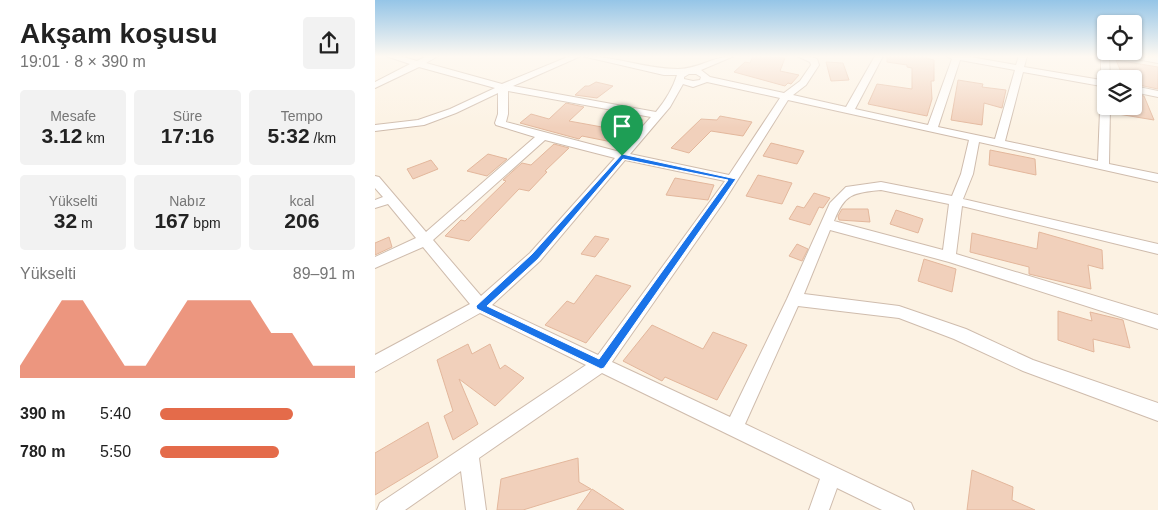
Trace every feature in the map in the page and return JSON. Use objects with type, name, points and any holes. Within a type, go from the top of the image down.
[{"type":"street","points":[[478,80],[503,87],[662,110]]},
{"type":"street","points":[[375,128],[420,123],[453,111],[520,80]]},
{"type":"street","points":[[662,110],[679,80],[700,80],[727,84],[1158,178]]},
{"type":"street","points":[[375,364],[480,306],[535,257],[662,110],[700,80]]},
{"type":"street","points":[[387,510],[469,456],[601,364],[733,179],[785,97],[805,80]]},
{"type":"street","points":[[849,111],[866,80]]},
{"type":"street","points":[[932,129],[948,80]]},
{"type":"street","points":[[999,144],[1017,80]]},
{"type":"street","points":[[1082,80],[1097,82]]},
{"type":"street","points":[[503,87],[503,114],[500,123],[622,156],[733,179]]},
{"type":"street","points":[[1142,91],[1158,94]]},
{"type":"street","points":[[1103,167],[1105,115]]},
{"type":"street","points":[[375,263],[425,240],[543,136]]},
{"type":"street","points":[[949,257],[956,201],[967,174],[974,138]]},
{"type":"street","points":[[375,180],[382,202],[425,240],[480,306],[904,510]]},
{"type":"street","points":[[734,428],[794,299],[834,206],[850,190],[881,186],[956,201],[1158,249]]},
{"type":"street","points":[[827,224],[949,257],[1158,322]]},
{"type":"street","points":[[794,299],[899,312],[960,334],[1029,366],[1158,412]]},
{"type":"street","points":[[469,456],[476,510]]},
{"type":"street","points":[[819,510],[831,475]]},
{"type":"building","points":[[762,80],[795,80],[791,84],[788,83],[785,86]]},
{"type":"building","points":[[912,80],[934,80],[931,81],[932,99],[927,116],[868,104],[877,84],[912,89]]},
{"type":"building","points":[[958,80],[983,84],[982,87],[1006,90],[1002,108],[984,103],[982,125],[951,120]]},
{"type":"building","points":[[1142,80],[1158,80],[1158,89],[1142,86]]},
{"type":"building","points":[[596,82],[613,86],[597,98],[575,95],[585,86]]},
{"type":"building","points":[[1142,96],[1144,96],[1154,120],[1124,115],[1142,115]]},
{"type":"building","points":[[566,103],[584,107],[569,121],[602,127],[613,115],[643,120],[622,144],[582,136],[579,139],[520,123],[531,114],[549,119]]},
{"type":"building","points":[[720,116],[752,122],[743,136],[711,131],[689,153],[671,148],[701,119],[717,120]]},
{"type":"building","points":[[771,143],[804,151],[797,164],[763,156]]},
{"type":"building","points":[[554,144],[569,148],[545,171],[547,172],[529,191],[519,189],[469,241],[445,236],[461,220],[465,221],[506,181],[503,180],[522,163],[531,165]]},
{"type":"building","points":[[990,150],[1035,159],[1036,175],[989,165]]},
{"type":"building","points":[[488,154],[507,159],[487,176],[467,171]]},
{"type":"building","points":[[431,160],[438,169],[413,179],[407,169]]},
{"type":"building","points":[[758,175],[792,183],[782,204],[746,196]]},
{"type":"building","points":[[675,178],[714,185],[708,200],[666,195]]},
{"type":"building","points":[[814,193],[830,198],[823,208],[819,207],[810,225],[789,219],[797,206],[804,208]]},
{"type":"building","points":[[842,209],[868,209],[870,222],[839,220],[838,216]]},
{"type":"building","points":[[896,210],[923,219],[918,233],[890,224]]},
{"type":"building","points":[[1039,232],[1102,250],[1103,269],[1088,265],[1091,289],[1029,274],[1029,267],[970,252],[972,233],[1037,249]]},
{"type":"building","points":[[595,236],[609,239],[595,257],[581,254]]},
{"type":"building","points":[[389,237],[392,247],[375,255],[375,243]]},
{"type":"building","points":[[797,244],[808,249],[802,261],[789,256]]},
{"type":"building","points":[[924,259],[956,269],[952,292],[918,281]]},
{"type":"building","points":[[596,275],[631,286],[586,343],[545,325],[567,301],[574,304]]},
{"type":"building","points":[[1058,311],[1092,321],[1090,312],[1123,320],[1130,348],[1093,339],[1094,352],[1058,340]]},
{"type":"building","points":[[652,325],[703,349],[713,332],[747,345],[717,400],[665,377],[662,381],[623,361]]},
{"type":"building","points":[[468,344],[472,354],[490,344],[500,369],[505,365],[524,378],[495,406],[459,379],[478,424],[453,440],[444,416],[453,411],[437,360]]},
{"type":"building","points":[[428,422],[438,457],[375,495],[375,453]]},
{"type":"building","points":[[578,458],[579,482],[591,489],[523,510],[497,510],[501,479]]},
{"type":"building","points":[[972,470],[1013,487],[1012,500],[1035,510],[967,510]]},
{"type":"building","points":[[592,489],[624,510],[577,510]]},
{"type":"route","points":[[622,156],[733,179],[601,364],[480,306],[535,257],[622,156]]}]
